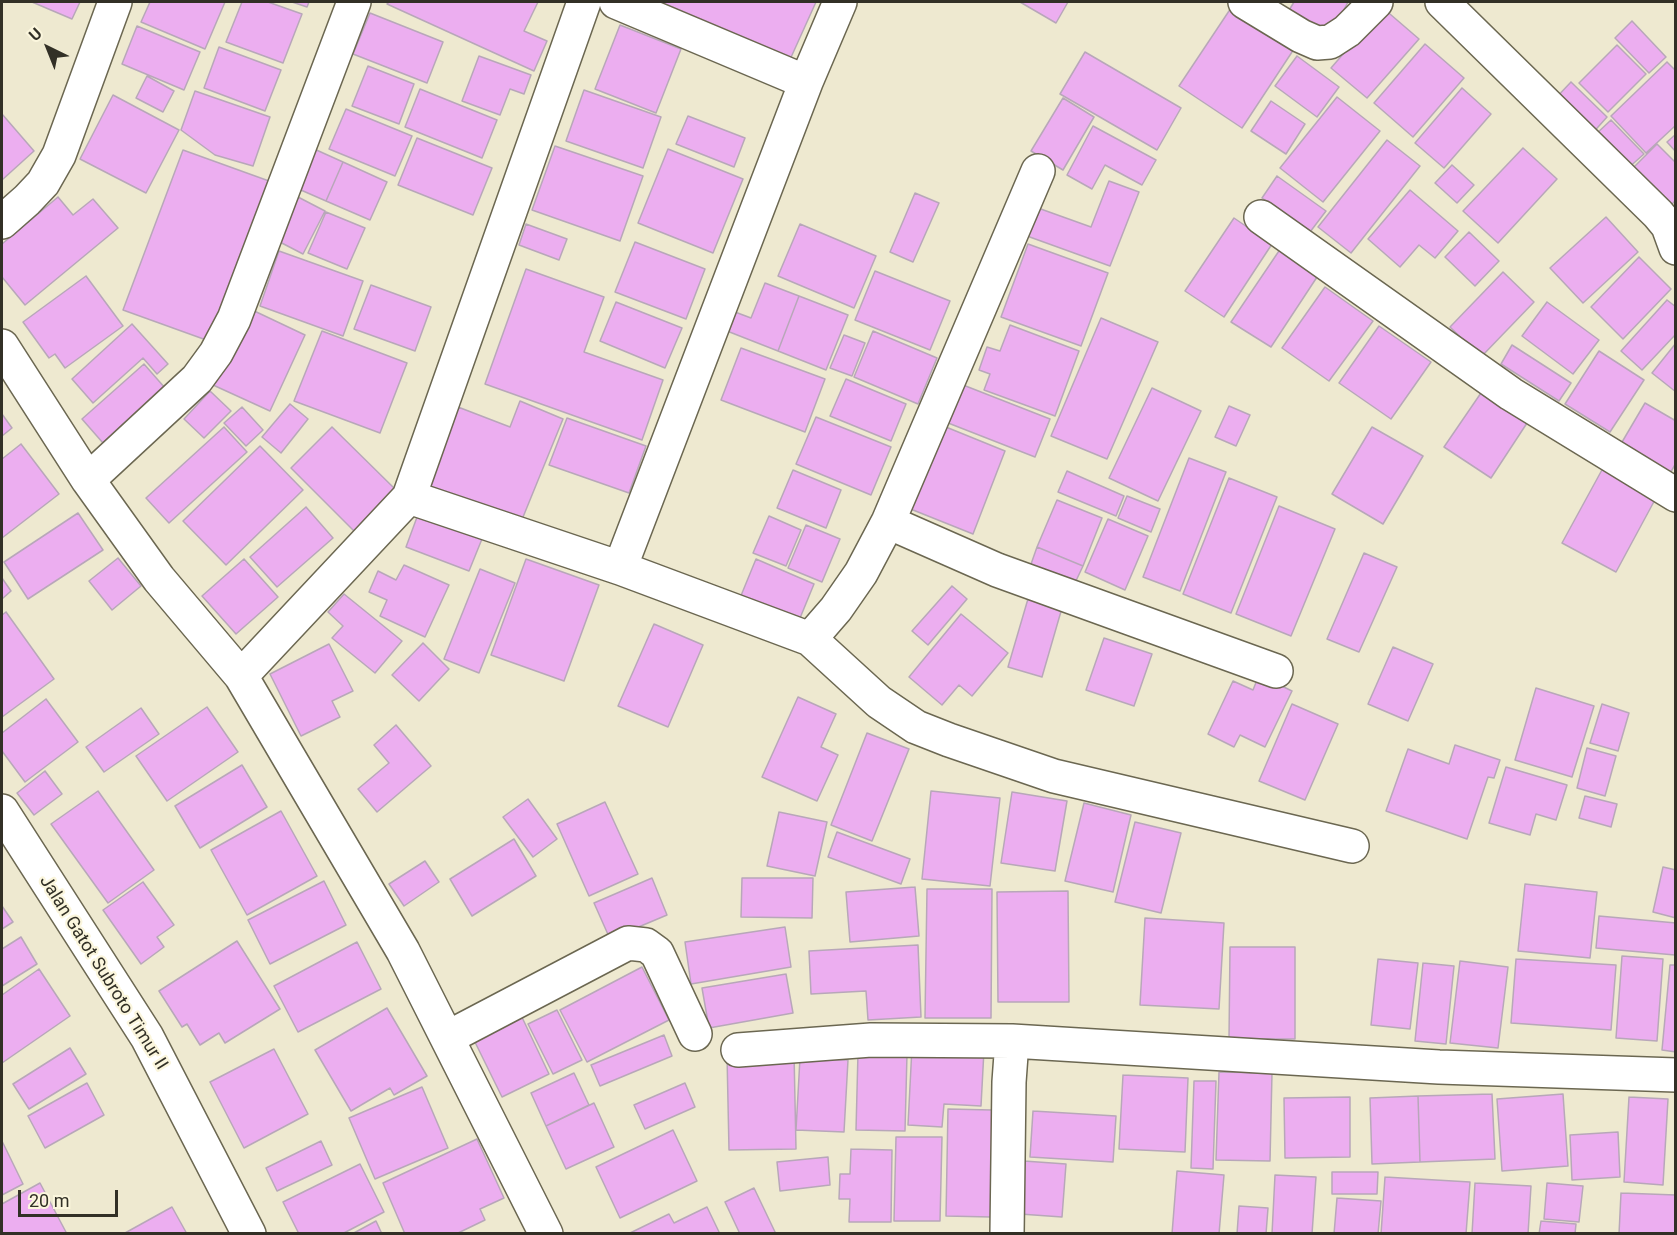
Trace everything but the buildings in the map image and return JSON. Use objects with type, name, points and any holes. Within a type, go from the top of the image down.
[{"type":"street","points":[[2,222],[43,183],[59,155],[115,2]]},
{"type":"street","points":[[88,480],[197,379],[216,353],[234,319],[354,2]]},
{"type":"street","points":[[241,676],[409,497],[584,2]]},
{"type":"street","points":[[615,2],[806,82]]},
{"type":"street","points":[[620,568],[806,82],[840,2]]},
{"type":"street","points":[[1245,2],[1301,36],[1317,43],[1330,42],[1347,31],[1376,2]]},
{"type":"street","points":[[1442,2],[1658,214],[1668,226],[1676,248]]},
{"type":"street","points":[[810,639],[836,609],[861,573],[888,522],[1038,171]]},
{"type":"street","points":[[1261,217],[1511,394],[1676,495]]},
{"type":"street","points":[[2,346],[88,480],[159,579],[241,676],[403,951],[546,1233]]},
{"type":"street","points":[[409,497],[620,568],[810,639],[879,702],[916,727],[949,740],[1054,776],[1352,846]]},
{"type":"street","points":[[888,522],[997,570],[1276,670]]},
{"type":"street","name":"Jalan Gatot Subroto Timur II","points":[[2,811],[147,1037],[249,1233]]},
{"type":"street","points":[[447,1038],[628,943],[646,945],[657,953],[695,1034]]},
{"type":"street","points":[[738,1050],[871,1040],[1012,1041],[1439,1067],[1676,1075]]},
{"type":"street","points":[[1006,1233],[1012,1041]]}]
